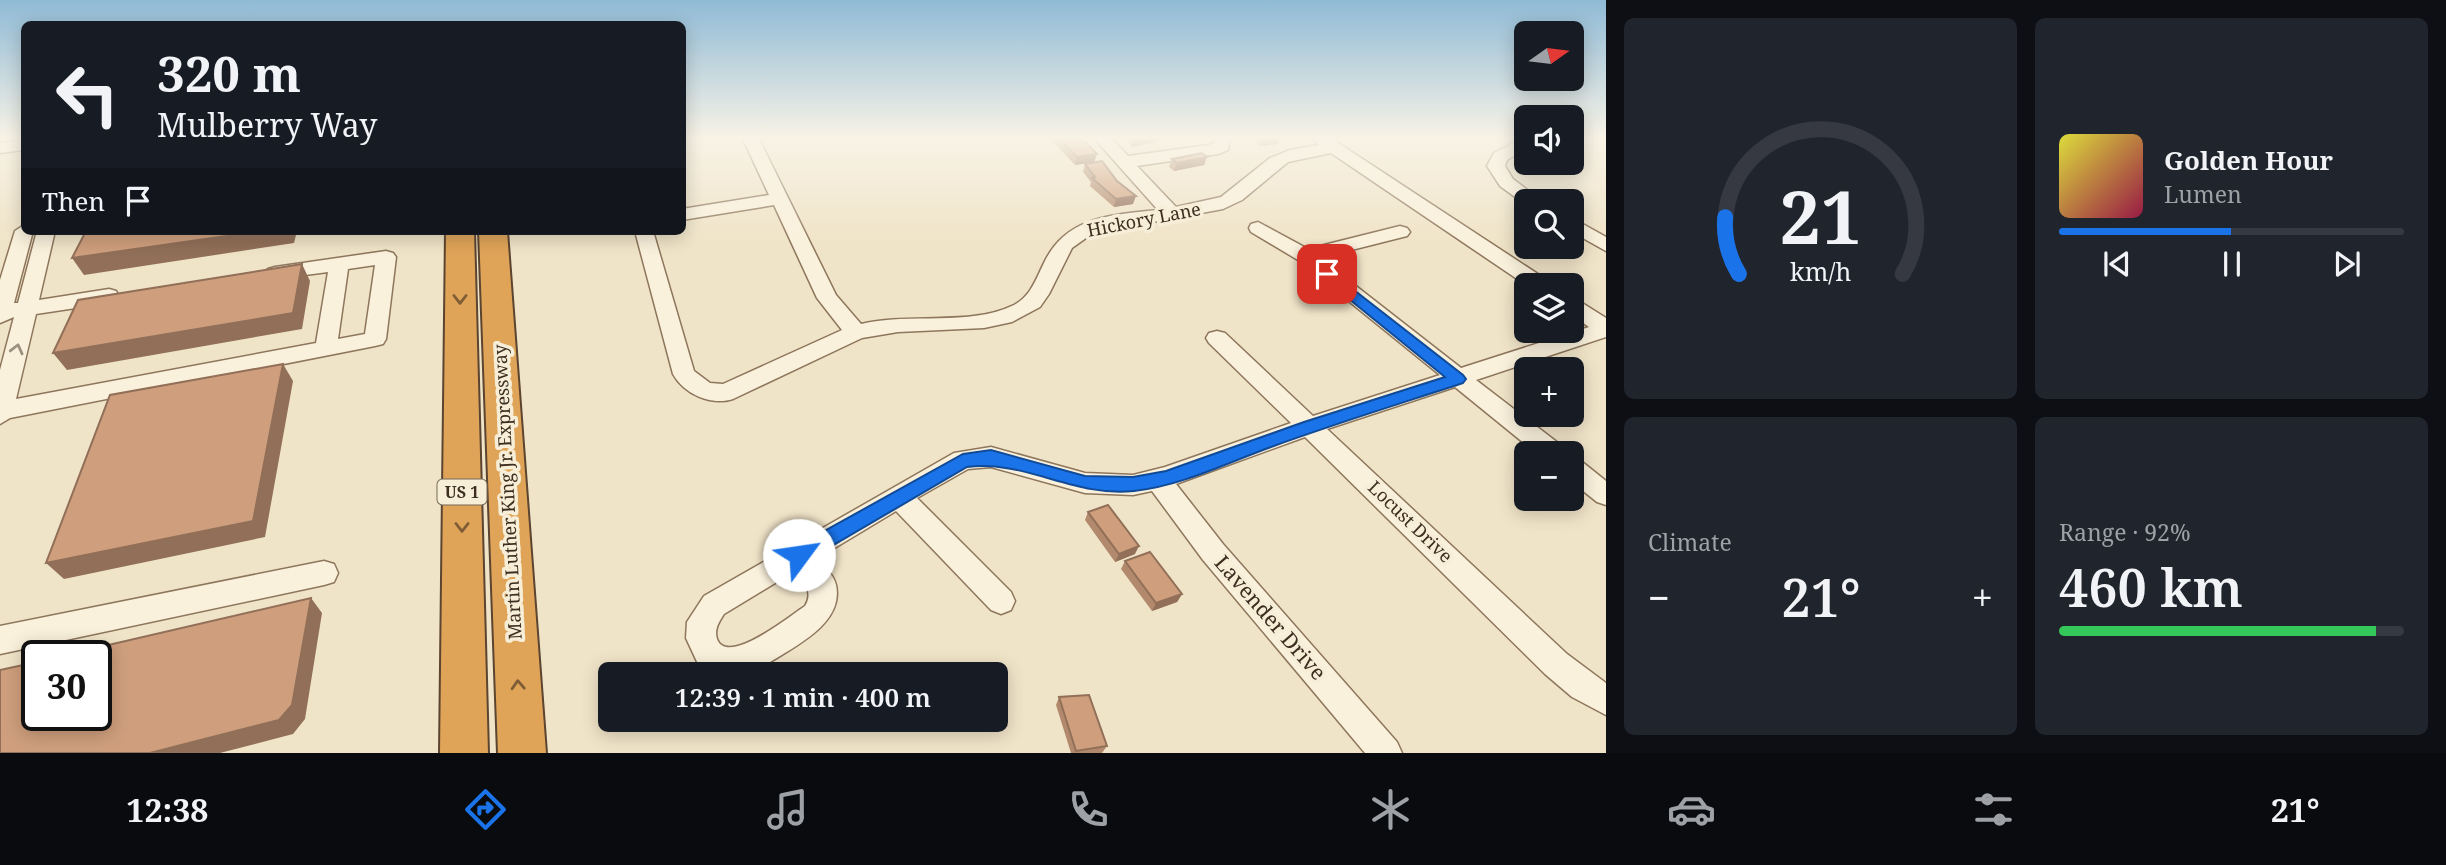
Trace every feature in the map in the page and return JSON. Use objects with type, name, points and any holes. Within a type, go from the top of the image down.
[{"type":"highway","name":"Martin Luther King Jr. Expressway","points":[[464,753],[486,235]]},
{"type":"highway","name":"Martin Luther King Jr. Expressway","points":[[486,235],[522,753]]},
{"type":"street","points":[[766,172],[827,298],[856,332]]},
{"type":"street","points":[[1134,172],[1171,213]]},
{"type":"street","name":"Hickory Lane","points":[[645,235],[684,374],[692,384],[709,392],[725,393],[856,332],[878,325],[982,321],[1004,317],[1025,308],[1040,294],[1058,254],[1071,237],[1098,226],[1216,206],[1241,195],[1266,172]]},
{"type":"street","points":[[1371,172],[1522,273]]},
{"type":"street","points":[[1498,172],[1515,189]]},
{"type":"street","points":[[686,214],[779,199]]},
{"type":"street","points":[[1258,228],[1305,256],[1538,441]]},
{"type":"street","points":[[1584,231],[1606,245]]},
{"type":"street","points":[[1305,256],[1400,232]]},
{"type":"street","points":[[0,249],[22,238],[45,236],[0,412],[375,339],[386,257],[258,275]]},
{"type":"street","points":[[22,238],[6,278],[1,314],[27,307],[136,292]]},
{"type":"street","points":[[326,349],[339,264]]},
{"type":"street","points":[[6,278],[35,274]]},
{"type":"street","points":[[1584,314],[1606,329]]},
{"type":"street","points":[[799,555],[963,460],[991,457],[1085,483],[1133,485],[1158,479],[1606,329]]},
{"type":"street","name":"Locust Drive","points":[[1217,338],[1556,664],[1583,687],[1606,700]]},
{"type":"street","points":[[1584,478],[1606,495]]},
{"type":"street","name":"Lavender Drive","points":[[1158,479],[1213,552],[1386,753]]},
{"type":"street","points":[[898,496],[1001,601]]},
{"type":"street","points":[[0,640],[324,573]]},
{"type":"building","points":[[1091,172],[1110,172],[1136,196],[1116,199],[1092,178],[1095,177]]},
{"type":"building","points":[[84,235],[233,235],[72,258]]},
{"type":"building","points":[[302,264],[293,313],[53,353],[78,300]]},
{"type":"building","points":[[283,364],[253,521],[46,563],[110,395]]},
{"type":"building","points":[[1108,505],[1139,546],[1119,554],[1088,512]]},
{"type":"building","points":[[1150,552],[1182,594],[1156,603],[1125,561]]},
{"type":"building","points":[[311,598],[292,705],[279,720],[150,753],[0,753],[0,670],[21,665],[21,731],[112,731],[112,644]]},
{"type":"building","points":[[1089,695],[1107,746],[1076,751],[1059,697]]},
{"type":"route","points":[[799,555],[963,460],[991,457],[1085,483],[1133,485],[1167,477],[1310,426],[1458,379],[1327,274]]}]
